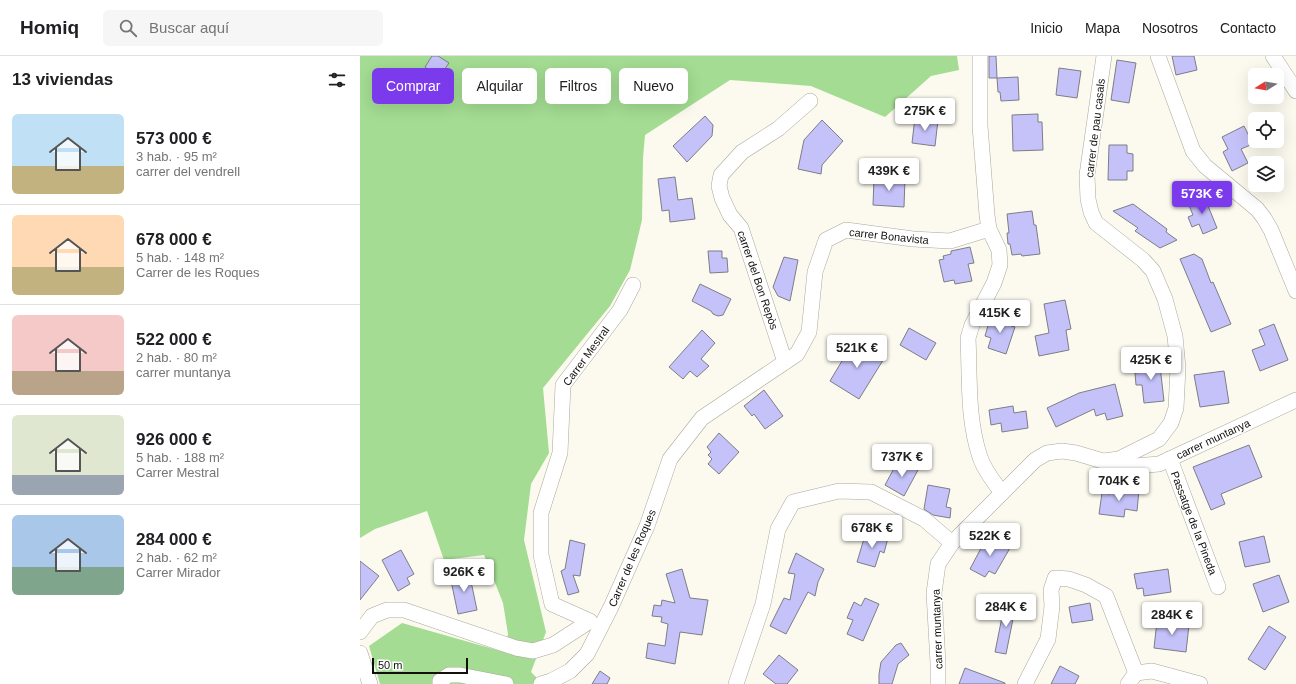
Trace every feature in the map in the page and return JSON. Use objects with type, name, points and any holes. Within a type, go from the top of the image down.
[{"type":"street","points":[[980,56],[980,126],[987,215],[989,229],[999,250],[1000,265],[994,283],[972,325],[968,338],[972,424],[980,457],[990,476],[1002,493]]},
{"type":"street","name":"carrer de pau casals","points":[[1102,461],[1119,458],[1159,439],[1171,423],[1176,408],[1178,368],[1175,336],[1165,299],[1152,271],[1144,260],[1096,223],[1091,212],[1088,199],[1087,175],[1104,56]]},
{"type":"street","points":[[1158,56],[1194,151],[1205,166],[1256,209],[1264,218],[1271,230],[1296,291]]},
{"type":"street","points":[[1273,56],[1296,91]]},
{"type":"street","name":"carrer del Bon Repòs","points":[[785,362],[741,228],[730,215],[722,198],[719,186],[721,175],[742,152],[778,129],[810,101]]},
{"type":"street","name":"carrer Bonavista","points":[[785,362],[797,354],[809,332],[816,272],[826,240],[846,230],[913,239],[950,241],[989,229]]},
{"type":"street","name":"Carrer Mestral","points":[[590,621],[552,604],[541,555],[541,513],[560,453],[563,385],[620,310],[633,285]]},
{"type":"street","name":"Carrer de les Roques","points":[[541,684],[551,681],[570,670],[587,654],[611,606],[647,526],[670,459],[702,418],[785,362]]},
{"type":"street","name":"carrer muntanya","points":[[938,684],[934,594],[938,564],[952,543],[1035,460],[1047,452],[1062,451],[1076,453],[1123,467],[1159,464],[1296,400]]},
{"type":"street","name":"Passatge de la Pineda","points":[[1170,459],[1218,587]]},
{"type":"street","points":[[736,684],[763,604],[778,529],[793,502],[838,490],[871,492],[924,519],[952,543]]},
{"type":"street","points":[[1025,684],[1048,640],[1052,606],[1051,590],[1055,578],[1069,579],[1086,585],[1106,596],[1132,678],[1152,671],[1200,684]]},
{"type":"street","points":[[360,632],[372,616],[387,610],[404,610],[516,648],[534,651],[553,645],[611,606]]},
{"type":"street","points":[[360,653],[370,684]]},
{"type":"street","points":[[440,684],[440,681],[449,675],[506,684]]},
{"type":"green space","points":[[360,56],[957,56],[959,70],[931,76],[885,117],[811,86],[730,80],[645,135],[642,220],[630,270],[610,306],[543,388],[549,453],[531,484],[524,540],[546,632],[531,672],[543,684],[380,684],[369,646],[402,623],[504,652],[508,634],[503,603],[484,555],[444,560],[427,511],[375,529],[360,538]]},
{"type":"building","points":[[432,56],[438,56],[449,63],[445,68],[425,67]]},
{"type":"building","points":[[989,56],[996,56],[997,78],[989,78]]},
{"type":"building","points":[[1172,56],[1194,56],[1197,70],[1176,75]]},
{"type":"building","points":[[1117,60],[1136,63],[1129,103],[1111,100]]},
{"type":"building","points":[[1059,68],[1081,71],[1077,98],[1056,95]]},
{"type":"building","points":[[1018,77],[1019,100],[1001,101],[1000,92],[998,92],[997,78]]},
{"type":"building","points":[[1038,114],[1038,122],[1042,122],[1043,150],[1013,151],[1012,115]]},
{"type":"building","points":[[705,116],[713,125],[712,136],[687,162],[673,146]]},
{"type":"building","points":[[915,117],[938,120],[935,146],[912,143]]},
{"type":"building","points":[[822,120],[843,141],[822,165],[821,174],[798,169],[804,140]]},
{"type":"building","points":[[1244,126],[1248,134],[1248,146],[1241,149],[1248,163],[1232,171],[1223,152],[1228,149],[1222,137]]},
{"type":"building","points":[[1109,145],[1127,145],[1127,153],[1133,154],[1133,171],[1127,171],[1127,180],[1108,180]]},
{"type":"building","points":[[675,177],[678,200],[692,198],[695,219],[670,222],[669,210],[662,211],[658,179]]},
{"type":"building","points":[[874,178],[905,179],[904,207],[873,205]]},
{"type":"building","points":[[1204,196],[1217,228],[1203,234],[1199,224],[1192,227],[1188,217],[1193,215],[1188,203]]},
{"type":"building","points":[[1133,204],[1167,229],[1166,232],[1177,240],[1160,248],[1135,231],[1138,228],[1113,211]]},
{"type":"building","points":[[1032,211],[1034,225],[1036,225],[1040,254],[1022,256],[1021,254],[1012,255],[1010,244],[1008,244],[1007,233],[1009,233],[1007,214]]},
{"type":"building","points":[[970,247],[974,263],[968,264],[972,281],[955,284],[954,280],[944,282],[939,260],[944,259],[943,256],[951,254],[951,251]]},
{"type":"building","points":[[708,251],[722,251],[722,258],[727,258],[728,272],[710,273]]},
{"type":"building","points":[[1194,254],[1202,259],[1211,283],[1213,282],[1231,324],[1211,332],[1180,259]]},
{"type":"building","points":[[784,257],[798,260],[790,301],[778,296],[773,287]]},
{"type":"building","points":[[700,284],[731,299],[723,315],[718,316],[713,314],[711,311],[692,301]]},
{"type":"building","points":[[1065,300],[1071,329],[1066,330],[1069,350],[1039,356],[1035,336],[1049,333],[1044,304]]},
{"type":"building","points":[[991,315],[1012,322],[1011,326],[1015,327],[1006,354],[988,348],[991,338],[985,336]]},
{"type":"building","points":[[1274,324],[1288,360],[1260,371],[1252,350],[1265,345],[1259,330]]},
{"type":"building","points":[[909,328],[936,343],[926,360],[900,345]]},
{"type":"building","points":[[702,330],[715,343],[701,359],[709,366],[697,377],[690,371],[683,379],[669,367]]},
{"type":"building","points":[[855,339],[885,357],[859,399],[830,381]]},
{"type":"building","points":[[1159,357],[1164,401],[1144,403],[1142,385],[1136,385],[1135,373],[1145,372],[1144,359]]},
{"type":"building","points":[[1224,371],[1229,403],[1200,407],[1194,375]]},
{"type":"building","points":[[1115,384],[1123,416],[1107,420],[1105,413],[1096,416],[1094,409],[1056,427],[1047,408],[1079,393]]},
{"type":"building","points":[[764,390],[783,416],[765,429],[754,414],[752,416],[744,406]]},
{"type":"building","points":[[1013,406],[1014,413],[1026,411],[1028,428],[1002,432],[1001,423],[991,425],[989,410]]},
{"type":"building","points":[[719,433],[739,452],[719,474],[708,464],[712,459],[708,455],[711,452],[707,447]]},
{"type":"building","points":[[1249,445],[1262,477],[1221,494],[1225,504],[1211,510],[1193,467]]},
{"type":"building","points":[[899,459],[918,470],[904,496],[885,485]]},
{"type":"building","points":[[928,485],[950,489],[946,507],[951,508],[950,518],[933,515],[924,509]]},
{"type":"building","points":[[1111,486],[1139,490],[1137,511],[1125,509],[1124,517],[1099,514],[1102,493],[1110,494]]},
{"type":"building","points":[[866,532],[888,538],[884,553],[880,551],[875,567],[857,562]]},
{"type":"building","points":[[988,535],[1010,548],[995,574],[989,571],[985,577],[970,569]]},
{"type":"building","points":[[1264,536],[1270,562],[1245,567],[1239,542]]},
{"type":"building","points":[[570,540],[585,544],[580,576],[573,575],[579,592],[568,595],[561,571],[565,569]]},
{"type":"building","points":[[401,550],[414,574],[407,578],[410,584],[398,591],[382,560]]},
{"type":"building","points":[[796,553],[824,569],[818,582],[815,596],[808,592],[786,634],[770,626],[784,598],[790,600],[795,574],[788,573]]},
{"type":"building","points":[[360,561],[379,576],[360,600]]},
{"type":"building","points":[[682,569],[690,598],[708,600],[702,635],[680,632],[675,664],[646,658],[648,643],[665,646],[668,624],[661,622],[662,617],[652,616],[654,605],[661,606],[662,600],[675,603],[666,574]]},
{"type":"building","points":[[1168,569],[1171,592],[1144,596],[1143,588],[1137,589],[1134,574]]},
{"type":"building","points":[[469,572],[477,610],[458,614],[450,576]]},
{"type":"building","points":[[1279,575],[1289,602],[1263,612],[1253,584]]},
{"type":"building","points":[[865,598],[879,604],[863,641],[847,634],[853,620],[847,618],[854,602],[861,606]]},
{"type":"building","points":[[1005,602],[1016,604],[1006,654],[995,652]]},
{"type":"building","points":[[1090,603],[1093,620],[1072,623],[1069,607]]},
{"type":"building","points":[[1157,621],[1189,625],[1186,652],[1154,648]]},
{"type":"building","points":[[1269,626],[1286,637],[1265,670],[1248,659]]},
{"type":"building","points":[[901,643],[909,655],[898,664],[892,684],[879,684],[881,662],[896,645]]},
{"type":"building","points":[[779,655],[798,670],[787,684],[776,684],[763,674]]},
{"type":"building","points":[[1060,666],[1079,676],[1075,684],[1051,684]]},
{"type":"building","points":[[965,668],[1005,683],[1005,684],[959,684]]},
{"type":"building","points":[[600,671],[610,678],[607,684],[592,684]]}]
